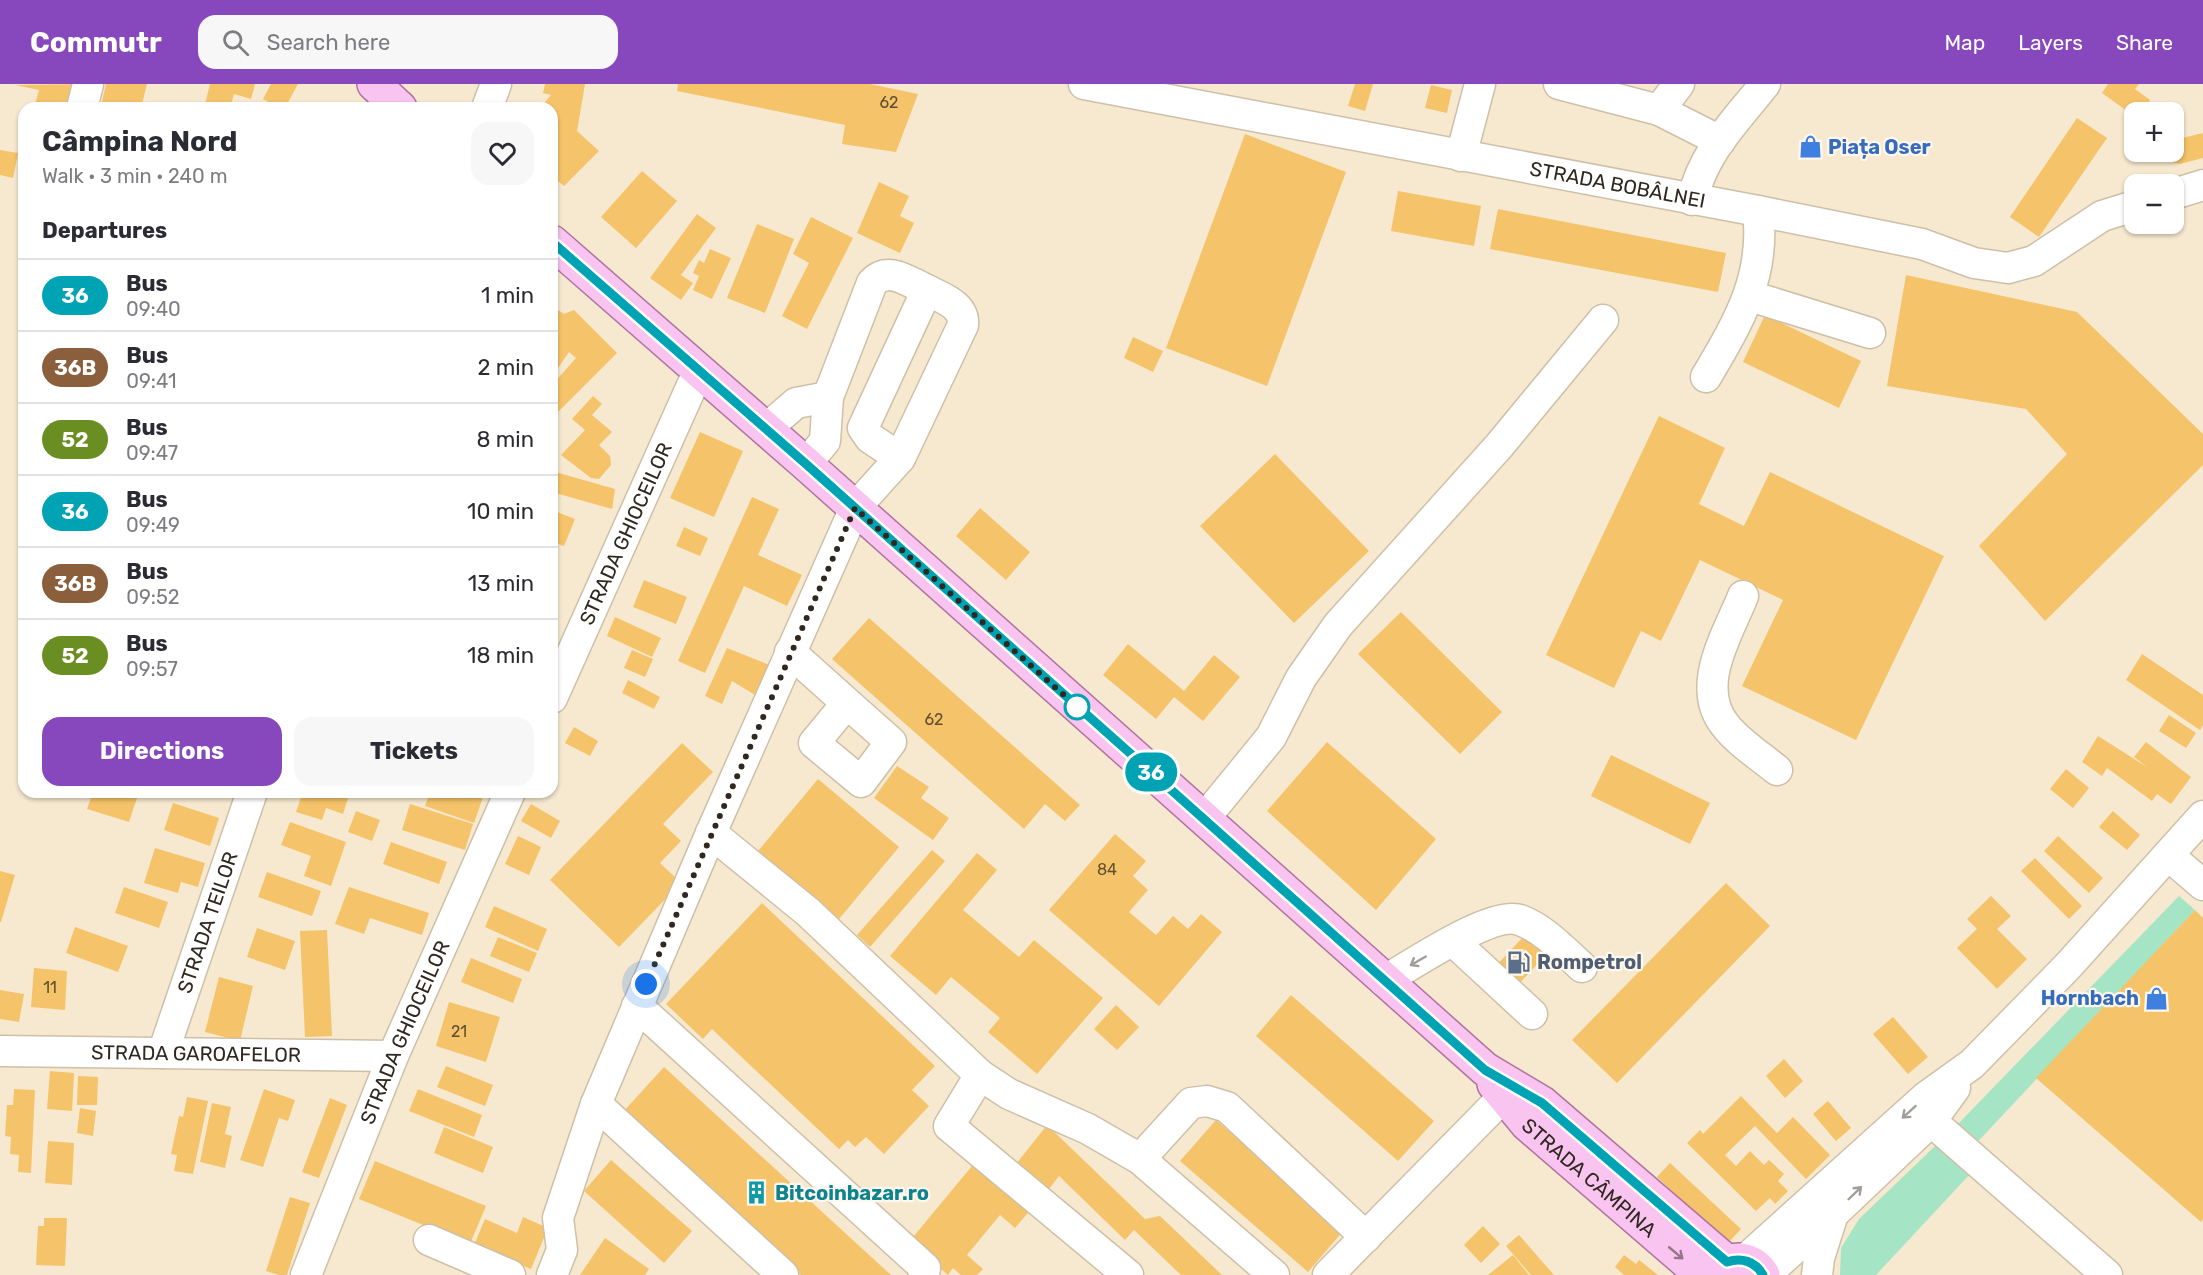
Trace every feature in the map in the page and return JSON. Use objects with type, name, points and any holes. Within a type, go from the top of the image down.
[{"type":"main road","points":[[374,84],[394,102]]},
{"type":"main road","name":"STRADA CÂMPINA","points":[[558,247],[806,464],[1485,1070],[1542,1103],[1736,1270]]},
{"type":"main road","name":"STRADA CÂMPINA","points":[[1485,1070],[1503,1097],[1527,1124],[1736,1270]]},
{"type":"street","points":[[84,102],[88,84]]},
{"type":"street","points":[[489,102],[496,84]]},
{"type":"street","name":"STRADA BOBÂLNEI","points":[[1084,84],[1758,211],[1922,244],[1974,263],[2008,268],[2034,261],[2102,216],[2124,209]]},
{"type":"street","points":[[1461,156],[1480,84]]},
{"type":"street","points":[[1559,84],[1659,110],[1720,141]]},
{"type":"street","points":[[1659,110],[1679,84]]},
{"type":"street","points":[[1692,200],[1698,173],[1765,84]]},
{"type":"street","points":[[2184,191],[2203,185]]},
{"type":"street","points":[[1706,377],[1750,296],[1760,232],[1758,211]]},
{"type":"street","points":[[552,1275],[562,1250],[558,1218],[596,1104],[637,1006],[855,508],[900,458],[963,326],[963,315],[959,309],[897,276],[882,275],[876,279],[868,292],[828,397],[825,441],[806,464]]},
{"type":"street","points":[[900,458],[870,438],[862,428],[927,290]]},
{"type":"street","points":[[1750,296],[1870,333]]},
{"type":"street","points":[[1204,819],[1271,737],[1301,678],[1338,625],[1499,446],[1603,320]]},
{"type":"street","name":"STRADA GHIOCEILOR","points":[[558,685],[699,370]]},
{"type":"street","points":[[766,429],[796,403],[828,397]]},
{"type":"street","points":[[1743,596],[1713,672],[1711,694],[1724,725],[1777,770]]},
{"type":"street","points":[[790,652],[847,703]]},
{"type":"street","name":"STRADA TEILOR","points":[[163,1053],[250,798]]},
{"type":"street","name":"STRADA GHIOCEILOR","points":[[306,1275],[393,1056],[507,798]]},
{"type":"street","points":[[1736,1270],[1833,1214],[1931,1121],[1972,1064],[2067,966],[2203,816]]},
{"type":"street","points":[[711,833],[808,912],[980,1075],[1009,1094],[1088,1129],[1140,1159],[1274,1275]]},
{"type":"street","points":[[2168,855],[2203,885]]},
{"type":"street","points":[[1384,981],[1453,941],[1494,921],[1518,919],[1547,936],[1582,967]]},
{"type":"street","points":[[1453,941],[1532,1014]]},
{"type":"street","points":[[637,1006],[925,1268],[924,1275]]},
{"type":"street","name":"STRADA GAROAFELOR","points":[[0,1051],[393,1056]]},
{"type":"street","points":[[1736,1270],[1926,1097],[1972,1064]]},
{"type":"street","points":[[980,1075],[949,1126],[1128,1275]]},
{"type":"street","points":[[1328,1275],[1503,1097]]},
{"type":"street","points":[[1140,1159],[1191,1103],[1207,1101],[1227,1107],[1366,1237]]},
{"type":"street","points":[[596,1104],[783,1275]]},
{"type":"street","points":[[1931,1121],[2107,1275]]},
{"type":"street","points":[[1817,1275],[1821,1251],[1833,1214]]},
{"type":"street","points":[[429,1240],[503,1274]]},
{"type":"green space","points":[[2179,896],[2195,910],[1969,1151],[1971,1173],[1876,1275],[1840,1275],[1841,1248],[1859,1219],[1958,1124]]},
{"type":"building","points":[[86,84],[82,102],[36,102],[39,90],[15,85]]},
{"type":"building","points":[[106,84],[147,84],[142,102],[102,102]]},
{"type":"building","points":[[210,84],[255,84],[251,99],[234,94],[232,102],[206,102]]},
{"type":"building","points":[[271,84],[298,84],[288,102],[268,102],[263,99]]},
{"type":"building","points":[[545,84],[585,84],[577,131],[599,151],[564,186],[558,181],[558,102],[545,102],[551,95],[543,93]]},
{"type":"building","points":[[678,84],[870,84],[918,94],[896,152],[842,144],[845,125],[677,91]]},
{"type":"building","points":[[1355,84],[1373,84],[1365,111],[1348,106]]},
{"type":"building","points":[[2108,84],[2139,84],[2135,89],[2150,100],[2149,102],[2124,102],[2124,109],[2102,93]]},
{"type":"building","points":[[1431,85],[1452,90],[1447,113],[1425,108]]},
{"type":"building","points":[[2077,118],[2107,138],[2039,237],[2010,217]]},
{"type":"building","points":[[2203,133],[2203,158],[2180,164],[2171,162],[2184,162],[2184,138]]},
{"type":"building","points":[[1245,134],[1346,172],[1267,386],[1166,348]]},
{"type":"building","points":[[0,150],[18,153],[13,178],[0,175]]},
{"type":"building","points":[[642,171],[677,201],[636,248],[601,217]]},
{"type":"building","points":[[879,182],[909,196],[900,216],[914,223],[900,253],[857,233]]},
{"type":"building","points":[[1398,191],[1481,206],[1474,246],[1391,231]]},
{"type":"building","points":[[1498,209],[1726,253],[1718,292],[1490,249]]},
{"type":"building","points":[[697,214],[716,228],[681,275],[693,283],[681,300],[650,278]]},
{"type":"building","points":[[811,217],[853,238],[807,329],[782,316],[809,263],[793,254]]},
{"type":"building","points":[[757,224],[794,239],[765,313],[727,298]]},
{"type":"building","points":[[710,249],[731,258],[712,299],[693,290],[699,276],[693,273],[699,260],[704,263]]},
{"type":"building","points":[[1906,275],[2077,312],[2203,434],[2203,465],[2045,621],[1979,546],[2067,454],[2026,409],[1887,386]]},
{"type":"building","points":[[558,310],[564,314],[574,310],[617,353],[558,412],[558,378],[576,358],[569,352],[558,368]]},
{"type":"building","points":[[1765,315],[1861,361],[1839,408],[1743,362]]},
{"type":"building","points":[[1133,337],[1163,351],[1153,372],[1124,358]]},
{"type":"building","points":[[593,396],[602,404],[592,415],[612,432],[599,445],[610,456],[611,465],[599,479],[591,478],[561,455],[585,430],[572,419]]},
{"type":"building","points":[[1659,416],[1725,448],[1699,504],[1744,526],[1770,472],[1944,556],[1856,740],[1742,686],[1783,600],[1700,560],[1661,641],[1641,631],[1614,688],[1546,655]]},
{"type":"building","points":[[700,432],[743,451],[714,517],[670,498]]},
{"type":"building","points":[[1275,454],[1369,551],[1294,623],[1200,526]]},
{"type":"building","points":[[558,473],[615,489],[612,509],[558,494]]},
{"type":"building","points":[[752,497],[779,509],[758,555],[802,575],[787,606],[744,586],[705,673],[678,661]]},
{"type":"building","points":[[980,508],[1030,552],[1006,580],[956,536]]},
{"type":"building","points":[[558,512],[575,519],[564,546],[558,544]]},
{"type":"building","points":[[684,527],[708,538],[700,556],[676,546]]},
{"type":"building","points":[[644,580],[687,597],[676,624],[633,607]]},
{"type":"building","points":[[1401,612],[1502,712],[1460,754],[1358,654]]},
{"type":"building","points":[[615,617],[661,638],[652,657],[607,636]]},
{"type":"building","points":[[869,618],[1080,805],[1065,821],[1045,804],[1024,829],[832,659]]},
{"type":"building","points":[[1128,644],[1184,691],[1214,655],[1240,677],[1203,721],[1174,697],[1156,719],[1103,675]]},
{"type":"building","points":[[727,648],[772,666],[760,698],[732,681],[722,704],[705,696]]},
{"type":"building","points":[[632,650],[653,659],[645,677],[624,668]]},
{"type":"building","points":[[2142,654],[2203,695],[2203,725],[2200,730],[2126,680]]},
{"type":"building","points":[[628,680],[660,697],[654,709],[622,693]]},
{"type":"building","points":[[2169,715],[2196,733],[2186,748],[2159,731]]},
{"type":"building","points":[[574,727],[598,741],[590,756],[565,743]]},
{"type":"building","points":[[2098,736],[2147,767],[2134,757],[2146,742],[2191,777],[2171,804],[2157,794],[2152,801],[2107,768],[2102,776],[2082,762]]},
{"type":"building","points":[[1327,742],[1436,839],[1376,910],[1267,811]]},
{"type":"building","points":[[682,743],[713,772],[663,824],[681,841],[660,863],[681,883],[619,947],[550,880]]},
{"type":"building","points":[[1611,755],[1710,803],[1690,844],[1591,796]]},
{"type":"building","points":[[897,766],[929,787],[921,798],[949,818],[933,840],[874,798]]},
{"type":"building","points":[[2066,769],[2089,788],[2073,808],[2050,789]]},
{"type":"building","points":[[818,779],[899,847],[839,919],[758,851]]},
{"type":"building","points":[[91,798],[137,798],[129,822],[87,809]]},
{"type":"building","points":[[301,798],[348,798],[343,814],[326,808],[322,820],[296,812]]},
{"type":"building","points":[[428,798],[483,798],[474,823],[425,806]]},
{"type":"building","points":[[173,803],[219,818],[210,846],[164,830]]},
{"type":"building","points":[[410,804],[473,824],[465,850],[402,830]]},
{"type":"building","points":[[531,804],[560,821],[551,838],[521,821]]},
{"type":"building","points":[[356,811],[380,820],[372,841],[348,832]]},
{"type":"building","points":[[2113,811],[2140,835],[2127,850],[2099,827]]},
{"type":"building","points":[[290,822],[346,842],[331,886],[304,876],[311,856],[281,845]]},
{"type":"building","points":[[1115,834],[1146,861],[1133,876],[1148,890],[1129,912],[1156,935],[1173,916],[1188,929],[1201,914],[1222,932],[1159,1006],[1049,910]]},
{"type":"building","points":[[518,836],[541,847],[529,875],[505,864]]},
{"type":"building","points":[[2058,836],[2103,878],[2089,893],[2044,851]]},
{"type":"building","points":[[391,842],[447,862],[439,884],[383,864]]},
{"type":"building","points":[[155,848],[205,863],[198,887],[181,882],[178,893],[144,883]]},
{"type":"building","points":[[932,850],[945,861],[870,947],[857,935]]},
{"type":"building","points":[[977,853],[997,870],[963,910],[1019,957],[1034,940],[1103,998],[1037,1074],[988,1032],[1000,1018],[951,977],[936,995],[890,956]]},
{"type":"building","points":[[2035,858],[2082,906],[2069,919],[2021,871]]},
{"type":"building","points":[[0,871],[15,875],[1,922],[0,922]]},
{"type":"building","points":[[267,872],[321,891],[312,916],[258,897]]},
{"type":"building","points":[[1726,883],[1770,926],[1617,1083],[1572,1040]]},
{"type":"building","points":[[124,887],[168,902],[159,928],[115,913]]},
{"type":"building","points":[[349,887],[429,913],[422,935],[370,918],[364,934],[335,924]]},
{"type":"building","points":[[1991,896],[2011,916],[1997,929],[2027,959],[1997,989],[1957,948],[1977,929],[1967,919]]},
{"type":"building","points":[[762,903],[935,1066],[912,1090],[929,1106],[884,1154],[866,1137],[855,1147],[848,1140],[839,1149],[712,1029],[703,1039],[666,1004]]},
{"type":"building","points":[[494,906],[547,929],[538,951],[485,927]]},
{"type":"building","name":"Hornbach","points":[[2195,910],[2203,918],[2203,1219],[2201,1222],[2036,1078]]},
{"type":"building","points":[[75,927],[128,946],[118,972],[66,953]]},
{"type":"building","points":[[257,928],[295,941],[285,970],[247,957]]},
{"type":"building","points":[[327,930],[332,1036],[305,1037],[300,931]]},
{"type":"building","name":"Rompetrol","points":[[1525,935],[1546,955],[1514,989],[1493,969]]},
{"type":"building","points":[[498,937],[537,953],[529,972],[490,956]]},
{"type":"building","points":[[471,958],[522,979],[513,1003],[461,982]]},
{"type":"building","points":[[34,968],[67,971],[65,1010],[31,1007]]},
{"type":"building","points":[[219,977],[253,986],[240,1041],[205,1032]]},
{"type":"building","points":[[0,990],[24,994],[19,1022],[0,1019]]},
{"type":"building","points":[[1291,995],[1434,1121],[1398,1161],[1256,1036]]},
{"type":"building","points":[[449,1002],[500,1017],[486,1062],[436,1046]]},
{"type":"building","points":[[1116,1005],[1139,1027],[1117,1050],[1094,1029]]},
{"type":"building","points":[[1893,1017],[1928,1057],[1908,1074],[1873,1034]]},
{"type":"building","points":[[1784,1059],[1803,1081],[1785,1098],[1766,1076]]},
{"type":"building","points":[[446,1066],[493,1085],[485,1106],[437,1087]]},
{"type":"building","name":"Bitcoinbazar.ro","points":[[664,1067],[891,1275],[801,1275],[623,1112]]},
{"type":"building","points":[[50,1071],[74,1073],[72,1111],[47,1109]]},
{"type":"building","points":[[78,1076],[98,1077],[97,1105],[77,1105]]},
{"type":"building","points":[[14,1089],[35,1090],[31,1173],[18,1172],[19,1155],[10,1154],[11,1137],[5,1136],[7,1105],[13,1105]]},
{"type":"building","points":[[264,1089],[295,1100],[288,1121],[279,1118],[263,1167],[240,1160]]},
{"type":"building","points":[[418,1089],[482,1115],[474,1137],[409,1111]]},
{"type":"building","points":[[1741,1096],[1777,1133],[1793,1117],[1830,1155],[1806,1179],[1755,1126],[1725,1155],[1736,1166],[1750,1151],[1764,1165],[1769,1160],[1784,1174],[1778,1181],[1788,1191],[1775,1204],[1770,1198],[1756,1211],[1687,1143],[1700,1130],[1703,1134]]},
{"type":"building","points":[[187,1097],[208,1101],[193,1174],[174,1171],[177,1155],[171,1154],[179,1116],[183,1117]]},
{"type":"building","points":[[330,1098],[347,1105],[319,1178],[302,1172]]},
{"type":"building","points":[[1828,1101],[1851,1128],[1836,1141],[1813,1114]]},
{"type":"building","points":[[212,1103],[231,1107],[225,1134],[232,1136],[225,1168],[200,1162]]},
{"type":"building","points":[[80,1108],[96,1111],[93,1136],[77,1133]]},
{"type":"building","points":[[1216,1120],[1343,1231],[1308,1272],[1180,1161]]},
{"type":"building","points":[[1047,1125],[1145,1219],[1160,1216],[1222,1275],[1181,1275],[1134,1230],[1125,1240],[1059,1176],[1043,1197],[1012,1169]]},
{"type":"building","points":[[444,1127],[493,1147],[483,1173],[434,1153]]},
{"type":"building","points":[[48,1141],[74,1143],[72,1185],[45,1183]]},
{"type":"building","points":[[611,1160],[692,1231],[664,1263],[584,1191]]},
{"type":"building","points":[[977,1160],[1033,1207],[1015,1228],[1000,1215],[967,1255],[983,1269],[977,1275],[961,1275],[953,1268],[948,1275],[909,1242]]},
{"type":"building","points":[[375,1161],[486,1206],[470,1244],[359,1199]]},
{"type":"building","points":[[1670,1163],[1741,1229],[1728,1243],[1657,1177]]},
{"type":"building","points":[[290,1197],[310,1203],[287,1275],[279,1275],[266,1271]]},
{"type":"building","points":[[523,1217],[548,1228],[531,1269],[474,1245],[485,1219],[517,1233]]},
{"type":"building","points":[[44,1218],[67,1218],[65,1266],[36,1265],[38,1226],[44,1226]]},
{"type":"building","points":[[1483,1226],[1500,1244],[1481,1263],[1464,1245]]},
{"type":"building","points":[[1519,1235],[1554,1275],[1531,1275],[1506,1246]]},
{"type":"building","points":[[605,1238],[649,1269],[645,1275],[580,1275]]},
{"type":"building","points":[[1513,1255],[1529,1275],[1488,1275]]},
{"type":"building","points":[[1624,1255],[1636,1264],[1639,1260],[1658,1275],[1624,1275],[1615,1267]]},
{"type":"bus line","name":"36","points":[[558,247],[806,464],[1485,1070],[1542,1103],[1727,1262],[1745,1260],[1756,1266],[1763,1275]]},
{"type":"place","name":"Piața Oser","points":[[1810,147]]},
{"type":"place","name":"Rompetrol","points":[[1519,962]]},
{"type":"place","name":"Hornbach","points":[[2157,998]]},
{"type":"place","name":"Bitcoinbazar.ro","points":[[757,1193]]},
{"type":"route","points":[[646,984],[855,508],[1085,714],[1077,707]]}]
